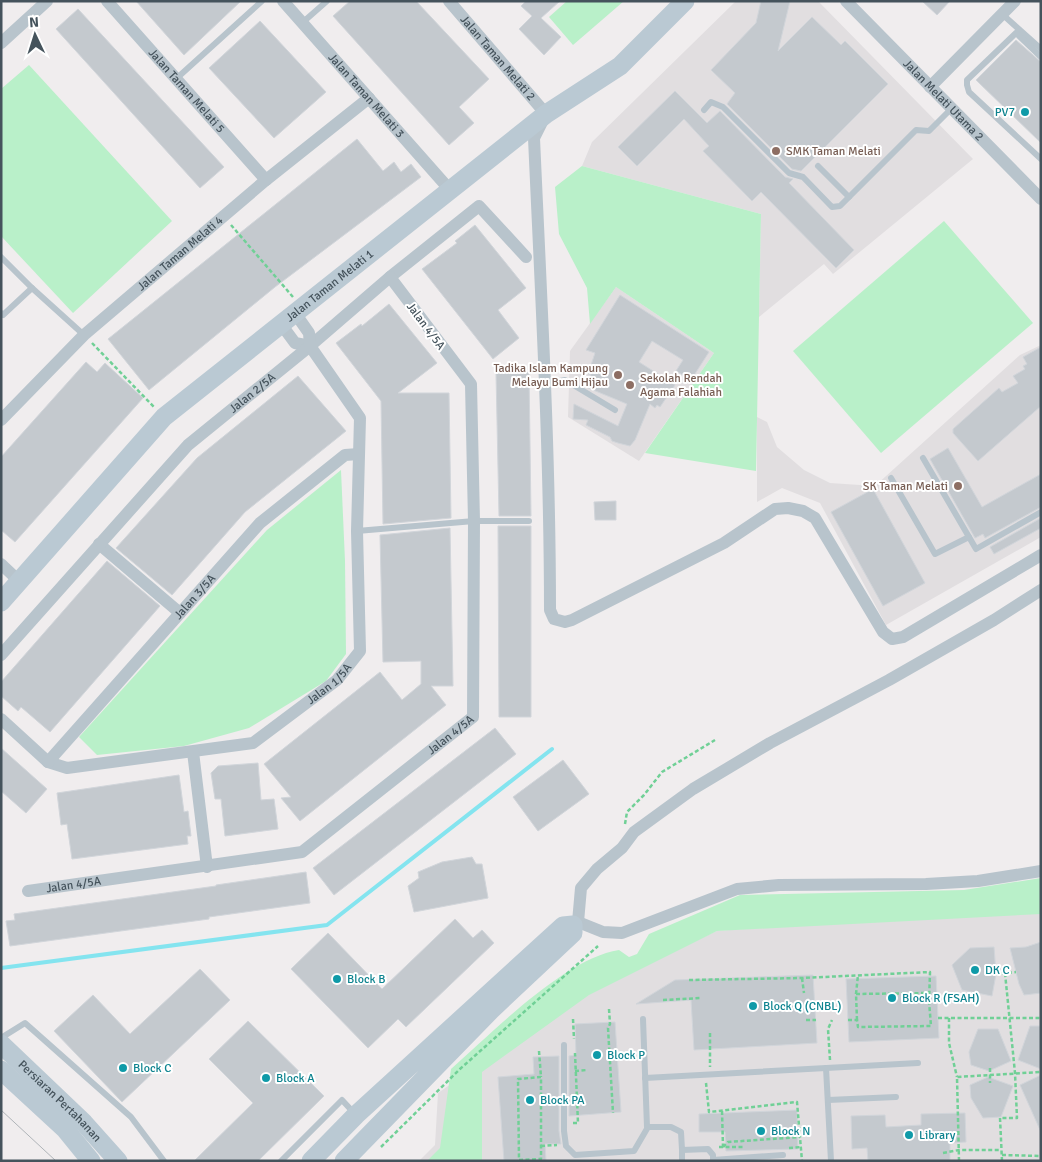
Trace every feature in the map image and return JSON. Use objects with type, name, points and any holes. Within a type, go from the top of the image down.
[{"type":"street","points":[[2,41],[47,1]]},
{"type":"street","name":"Jalan Taman Melati 5","points":[[107,1],[266,180]]},
{"type":"street","name":"Jalan Taman Melati 3","points":[[283,1],[450,190]]},
{"type":"street","name":"Jalan Taman Melati 2","points":[[449,1],[546,114]]},
{"type":"street","name":"Jalan Taman Melati 1","points":[[1,602],[164,417],[546,114],[620,66],[686,1]]},
{"type":"street","name":"Jalan Melati Utama 2","points":[[846,1],[1040,197]]},
{"type":"street","points":[[930,87],[1015,1]]},
{"type":"street","name":"Jalan Taman Melati 4","points":[[2,416],[84,335],[266,180],[369,98]]},
{"type":"street","points":[[546,114],[534,138],[550,526],[550,610],[554,619],[565,622],[572,620],[724,543],[775,509],[788,508],[803,511],[815,518],[883,632],[892,639],[903,638],[1041,555]]},
{"type":"street","name":"Jalan 2/5A","points":[[1,655],[188,445],[310,346],[390,277],[479,206],[526,257]]},
{"type":"street","name":"Jalan 4/5A","points":[[28,891],[302,852],[473,717],[474,521],[471,384],[390,277]]},
{"type":"street","name":"Jalan 1/5A","points":[[293,315],[296,343],[310,346]]},
{"type":"street","name":"Jalan 1/5A","points":[[1,719],[48,762],[67,768],[253,743],[337,680],[360,651],[357,530],[360,418],[310,346],[309,333],[293,315]]},
{"type":"street","name":"Jalan 3/5A","points":[[48,762],[260,523],[345,454],[359,454]]},
{"type":"street","points":[[99,544],[180,613]]},
{"type":"street","points":[[1,564],[20,582]]},
{"type":"street","points":[[344,1161],[491,1010],[573,933],[581,888],[597,869],[622,848],[634,832],[693,789],[770,743],[930,657],[1041,590]]},
{"type":"street","points":[[193,752],[207,867]]},
{"type":"street","points":[[311,1161],[356,1115],[563,926],[575,923],[603,932],[622,933],[737,889],[779,885],[926,884],[978,881],[1041,871]]},
{"type":"street","name":"Persiaran Pertahanan","points":[[1,1044],[84,1123],[118,1161]]},
{"type":"street","name":"Persiaran Pertahanan","points":[[1,1070],[65,1130],[91,1161]]},
{"type":"lane","points":[[177,78],[262,1]]},
{"type":"lane","points":[[302,23],[327,1]]},
{"type":"lane","points":[[1002,14],[1041,49]]},
{"type":"lane","points":[[1041,57],[1016,33],[967,80],[966,85],[969,92],[1041,158]]},
{"type":"lane","points":[[704,110],[711,102],[722,107],[788,173],[803,177],[832,207],[840,206],[916,130],[929,131],[952,109]]},
{"type":"lane","points":[[818,166],[849,197]]},
{"type":"lane","points":[[1,257],[84,335]]},
{"type":"lane","points":[[1,313],[3,315],[32,288]]},
{"type":"lane","points":[[545,384],[565,380],[615,410]]},
{"type":"lane","points":[[923,458],[976,549],[1041,512]]},
{"type":"lane","points":[[891,478],[935,554],[969,536]]},
{"type":"lane","points":[[357,530],[474,521],[530,521]]},
{"type":"lane","points":[[564,1045],[564,1131],[566,1146],[575,1155],[602,1157],[634,1151],[648,1127],[643,1019]]},
{"type":"lane","points":[[1,1038],[25,1023],[131,1117],[164,1161]]},
{"type":"lane","points":[[645,1078],[918,1063]]},
{"type":"lane","points":[[829,1068],[828,1100],[831,1161]]},
{"type":"lane","points":[[828,1100],[896,1097]]},
{"type":"lane","points":[[280,1161],[342,1100],[356,1115]]},
{"type":"lane","points":[[648,1127],[671,1127],[681,1132],[682,1161]]},
{"type":"lane","points":[[682,1150],[708,1149],[713,1156],[713,1160],[783,1155]]},
{"type":"path","points":[[224,216],[293,315]]},
{"type":"path","points":[[84,335],[164,417]]},
{"type":"path","points":[[622,848],[627,812],[644,795],[662,772],[715,740]]},
{"type":"path","points":[[381,1148],[460,1069],[598,946]]},
{"type":"path","points":[[690,980],[802,978],[930,972],[929,1003]]},
{"type":"path","points":[[996,974],[1016,972]]},
{"type":"path","points":[[1002,1161],[1000,1118],[1017,1118],[1015,1073],[1005,974]]},
{"type":"path","points":[[856,994],[928,992],[931,1026],[858,1027],[856,994],[858,975]]},
{"type":"path","points":[[802,978],[804,993]]},
{"type":"path","points":[[663,1000],[701,998]]},
{"type":"path","points":[[610,1009],[610,1024],[608,1028],[613,1113]]},
{"type":"path","points":[[938,1018],[1041,1018]]},
{"type":"path","points":[[949,1018],[949,1043],[957,1076],[959,1161]]},
{"type":"path","points":[[572,1019],[574,1039]]},
{"type":"path","points":[[806,1020],[816,1020]]},
{"type":"path","points":[[829,1068],[828,1029],[832,1020]]},
{"type":"path","points":[[848,1020],[857,1020]]},
{"type":"path","points":[[710,1033],[709,1112],[797,1102],[802,1161]]},
{"type":"path","points":[[540,1051],[541,1077],[541,1159],[519,1160],[518,1079],[541,1077]]},
{"type":"path","points":[[990,1068],[990,1083]]},
{"type":"path","points":[[575,1071],[587,1070]]},
{"type":"path","points":[[957,1076],[1041,1072]]},
{"type":"path","points":[[722,1111],[723,1147],[728,1142],[800,1137]]},
{"type":"path","points":[[758,1139],[759,1147]]},
{"type":"path","points":[[943,1153],[959,1150],[1002,1150]]},
{"type":"path","points":[[1002,1155],[1041,1156]]},
{"type":"shaded area","name":"SMK Taman Melati","points":[[736,1],[818,1],[973,159],[833,274],[824,264],[759,317],[761,214],[582,166],[592,142]]},
{"type":"shaded area","name":"Sekolah Rendah Agama Falahiah","points":[[616,287],[714,353],[639,461],[568,417],[570,351]]},
{"type":"shaded area","name":"SK Taman Melati","points":[[1041,345],[1041,537],[886,625],[820,503],[782,488],[757,502],[757,417],[767,422],[777,447],[804,470],[830,483],[875,486],[1020,355]]},
{"type":"shaded area","points":[[1041,911],[1041,1161],[419,1161],[435,1145],[438,1093],[585,991],[717,931],[979,912]]},
{"type":"green space","points":[[567,1],[624,1],[573,45],[549,17]]},
{"type":"green space","points":[[29,65],[172,221],[73,313],[1,236],[1,89]]},
{"type":"green space","points":[[582,166],[761,214],[756,471],[645,453],[714,353],[616,287],[590,324],[587,288],[559,234],[555,187]]},
{"type":"green space","points":[[944,221],[1033,323],[881,453],[793,351]]},
{"type":"green space","points":[[341,470],[345,561],[346,654],[326,681],[249,728],[184,746],[97,755],[79,737],[267,530]]},
{"type":"green space","points":[[1041,878],[1041,914],[717,931],[589,995],[482,1072],[482,1161],[427,1161],[440,1148],[451,1069],[530,999],[576,967],[598,956],[619,950],[629,957],[637,954],[649,934],[740,895],[964,890]]},
{"type":"building","points":[[136,1],[241,1],[184,55]]},
{"type":"building","points":[[350,1],[416,1],[489,79],[459,107],[474,123],[449,145],[333,16]]},
{"type":"building","points":[[526,1],[560,1],[541,18],[561,37],[544,55],[519,29],[532,16],[521,6]]},
{"type":"building","points":[[761,1],[790,1],[778,51],[812,17],[841,45],[845,41],[888,84],[801,171],[792,169],[727,104],[735,93],[711,70],[756,23]]},
{"type":"building","points":[[922,1],[950,1],[937,15]]},
{"type":"building","points":[[78,9],[224,167],[200,188],[56,29]]},
{"type":"building","points":[[260,21],[326,92],[274,138],[209,68]]},
{"type":"building","name":"PV7","points":[[1016,40],[1041,62],[1041,143],[976,80]]},
{"type":"building","points":[[675,91],[707,123],[720,111],[785,177],[793,179],[789,183],[854,250],[836,268],[761,192],[752,201],[703,151],[709,146],[684,119],[637,166],[618,147]]},
{"type":"building","points":[[357,139],[383,171],[394,162],[401,172],[411,164],[421,177],[275,287],[149,390],[108,339]]},
{"type":"building","points":[[475,225],[526,288],[498,310],[519,338],[493,359],[422,269],[457,243],[455,241]]},
{"type":"building","points":[[620,295],[709,352],[691,380],[676,371],[683,360],[652,341],[639,362],[675,385],[660,407],[657,405],[655,408],[650,404],[635,440],[630,446],[612,441],[610,437],[586,425],[588,420],[573,419],[574,404],[618,426],[627,404],[586,387],[591,375],[588,374],[595,353],[586,350]]},
{"type":"building","points":[[389,304],[437,363],[398,393],[449,393],[451,518],[383,524],[381,401],[336,343],[361,324],[362,326]]},
{"type":"building","points":[[1041,347],[1041,406],[978,461],[953,433],[953,429],[999,388],[1002,392],[1018,383],[1013,376],[1025,369],[1023,366],[1027,364],[1023,357]]},
{"type":"building","points":[[86,362],[97,372],[105,363],[143,398],[15,542],[1,530],[1,457]]},
{"type":"building","points":[[529,372],[531,516],[499,516],[496,373]]},
{"type":"building","points":[[298,376],[346,431],[245,512],[172,595],[116,548],[197,458]]},
{"type":"building","points":[[948,448],[982,507],[1041,474],[1041,507],[985,538],[983,534],[975,538],[930,459]]},
{"type":"building","points":[[873,489],[925,583],[883,606],[831,512]]},
{"type":"building","points":[[616,501],[616,520],[595,520],[594,502]]},
{"type":"building","points":[[1041,518],[1041,528],[994,554],[990,547]]},
{"type":"building","points":[[498,526],[531,526],[531,717],[499,717]]},
{"type":"building","points":[[450,528],[453,686],[431,686],[446,705],[300,821],[281,798],[291,797],[264,764],[380,672],[402,700],[421,684],[421,661],[383,662],[380,535]]},
{"type":"building","points":[[107,561],[160,606],[50,732],[21,707],[18,711],[1,696],[1,682]]},
{"type":"building","points":[[495,728],[516,754],[334,895],[313,868]]},
{"type":"building","points":[[1,748],[47,789],[26,813],[1,791]]},
{"type":"building","points":[[563,760],[589,794],[538,831],[513,797]]},
{"type":"building","points":[[258,763],[261,800],[274,799],[278,829],[225,836],[221,799],[215,799],[211,773],[218,766]]},
{"type":"building","points":[[179,775],[184,812],[188,811],[191,836],[187,836],[188,844],[72,859],[67,824],[61,825],[57,793]]},
{"type":"building","points":[[472,857],[476,864],[482,864],[488,898],[414,912],[408,886],[419,878],[418,872],[442,862]]},
{"type":"building","points":[[306,872],[310,903],[209,917],[209,919],[10,946],[6,921],[15,920],[14,914]]},
{"type":"building","name":"Block B","points":[[455,919],[473,938],[482,930],[494,943],[406,1027],[398,1019],[368,1048],[291,969],[328,933],[382,989]]},
{"type":"building","points":[[1041,942],[1041,993],[1024,995],[1019,984],[1010,948],[1026,947]]},
{"type":"building","name":"DK C","points":[[994,947],[996,974],[992,996],[962,990],[952,965],[970,948]]},
{"type":"building","name":"Block C","points":[[200,969],[230,1000],[122,1102],[54,1031],[93,995],[130,1034]]},
{"type":"building","name":"Block Q (CNBL)","points":[[813,975],[817,1043],[694,1050],[691,1000],[636,1004],[675,980]]},
{"type":"building","name":"Block R (FSAH)","points":[[936,976],[939,1038],[849,1042],[846,979]]},
{"type":"building","name":"Block A","points":[[248,1021],[324,1096],[258,1161],[194,1161],[253,1103],[209,1059]]},
{"type":"building","name":"Block P","points":[[615,1022],[621,1112],[569,1116],[569,1056],[576,1055],[575,1024]]},
{"type":"building","points":[[1030,1026],[1041,1026],[1041,1069],[1018,1060]]},
{"type":"building","points":[[978,1029],[998,1029],[1011,1061],[989,1071],[971,1065],[969,1052]]},
{"type":"building","name":"Block PA","points":[[559,1056],[559,1131],[561,1144],[545,1144],[546,1161],[504,1161],[498,1077],[534,1074],[533,1057]]},
{"type":"building","points":[[1041,1075],[1041,1132],[1020,1085]]},
{"type":"building","points":[[988,1077],[1013,1086],[1001,1117],[983,1118],[971,1098],[970,1085]]},
{"type":"building","name":"Block N","points":[[797,1110],[798,1149],[726,1151],[725,1132],[699,1132],[699,1114]]},
{"type":"building","name":"Library","points":[[965,1113],[966,1142],[950,1143],[950,1161],[868,1161],[867,1148],[852,1149],[851,1116],[885,1115],[886,1127],[921,1125],[921,1114]]},
{"type":"waterway","points":[[1,968],[327,925],[552,749]]},
{"type":"tram line","points":[[1,1110],[56,1161]]},
{"type":"place","name":"PV7","points":[[1025,112]]},
{"type":"place","name":"SMK Taman Melati","points":[[776,151]]},
{"type":"place","name":"Tadika Islam Kampung Melayu Bumi Hijau","points":[[618,375]]},
{"type":"place","name":"Sekolah Rendah Agama Falahiah","points":[[630,385]]},
{"type":"place","name":"SK Taman Melati","points":[[958,486]]},
{"type":"place","name":"DK C","points":[[975,970]]},
{"type":"place","name":"Block B","points":[[337,979]]},
{"type":"place","name":"Block R (FSAH)","points":[[892,998]]},
{"type":"place","name":"Block Q (CNBL)","points":[[753,1006]]},
{"type":"place","name":"Block P","points":[[597,1055]]},
{"type":"place","name":"Block C","points":[[123,1068]]},
{"type":"place","name":"Block A","points":[[266,1078]]},
{"type":"place","name":"Block PA","points":[[530,1100]]},
{"type":"place","name":"Block N","points":[[761,1131]]},
{"type":"place","name":"Library","points":[[909,1135]]}]
